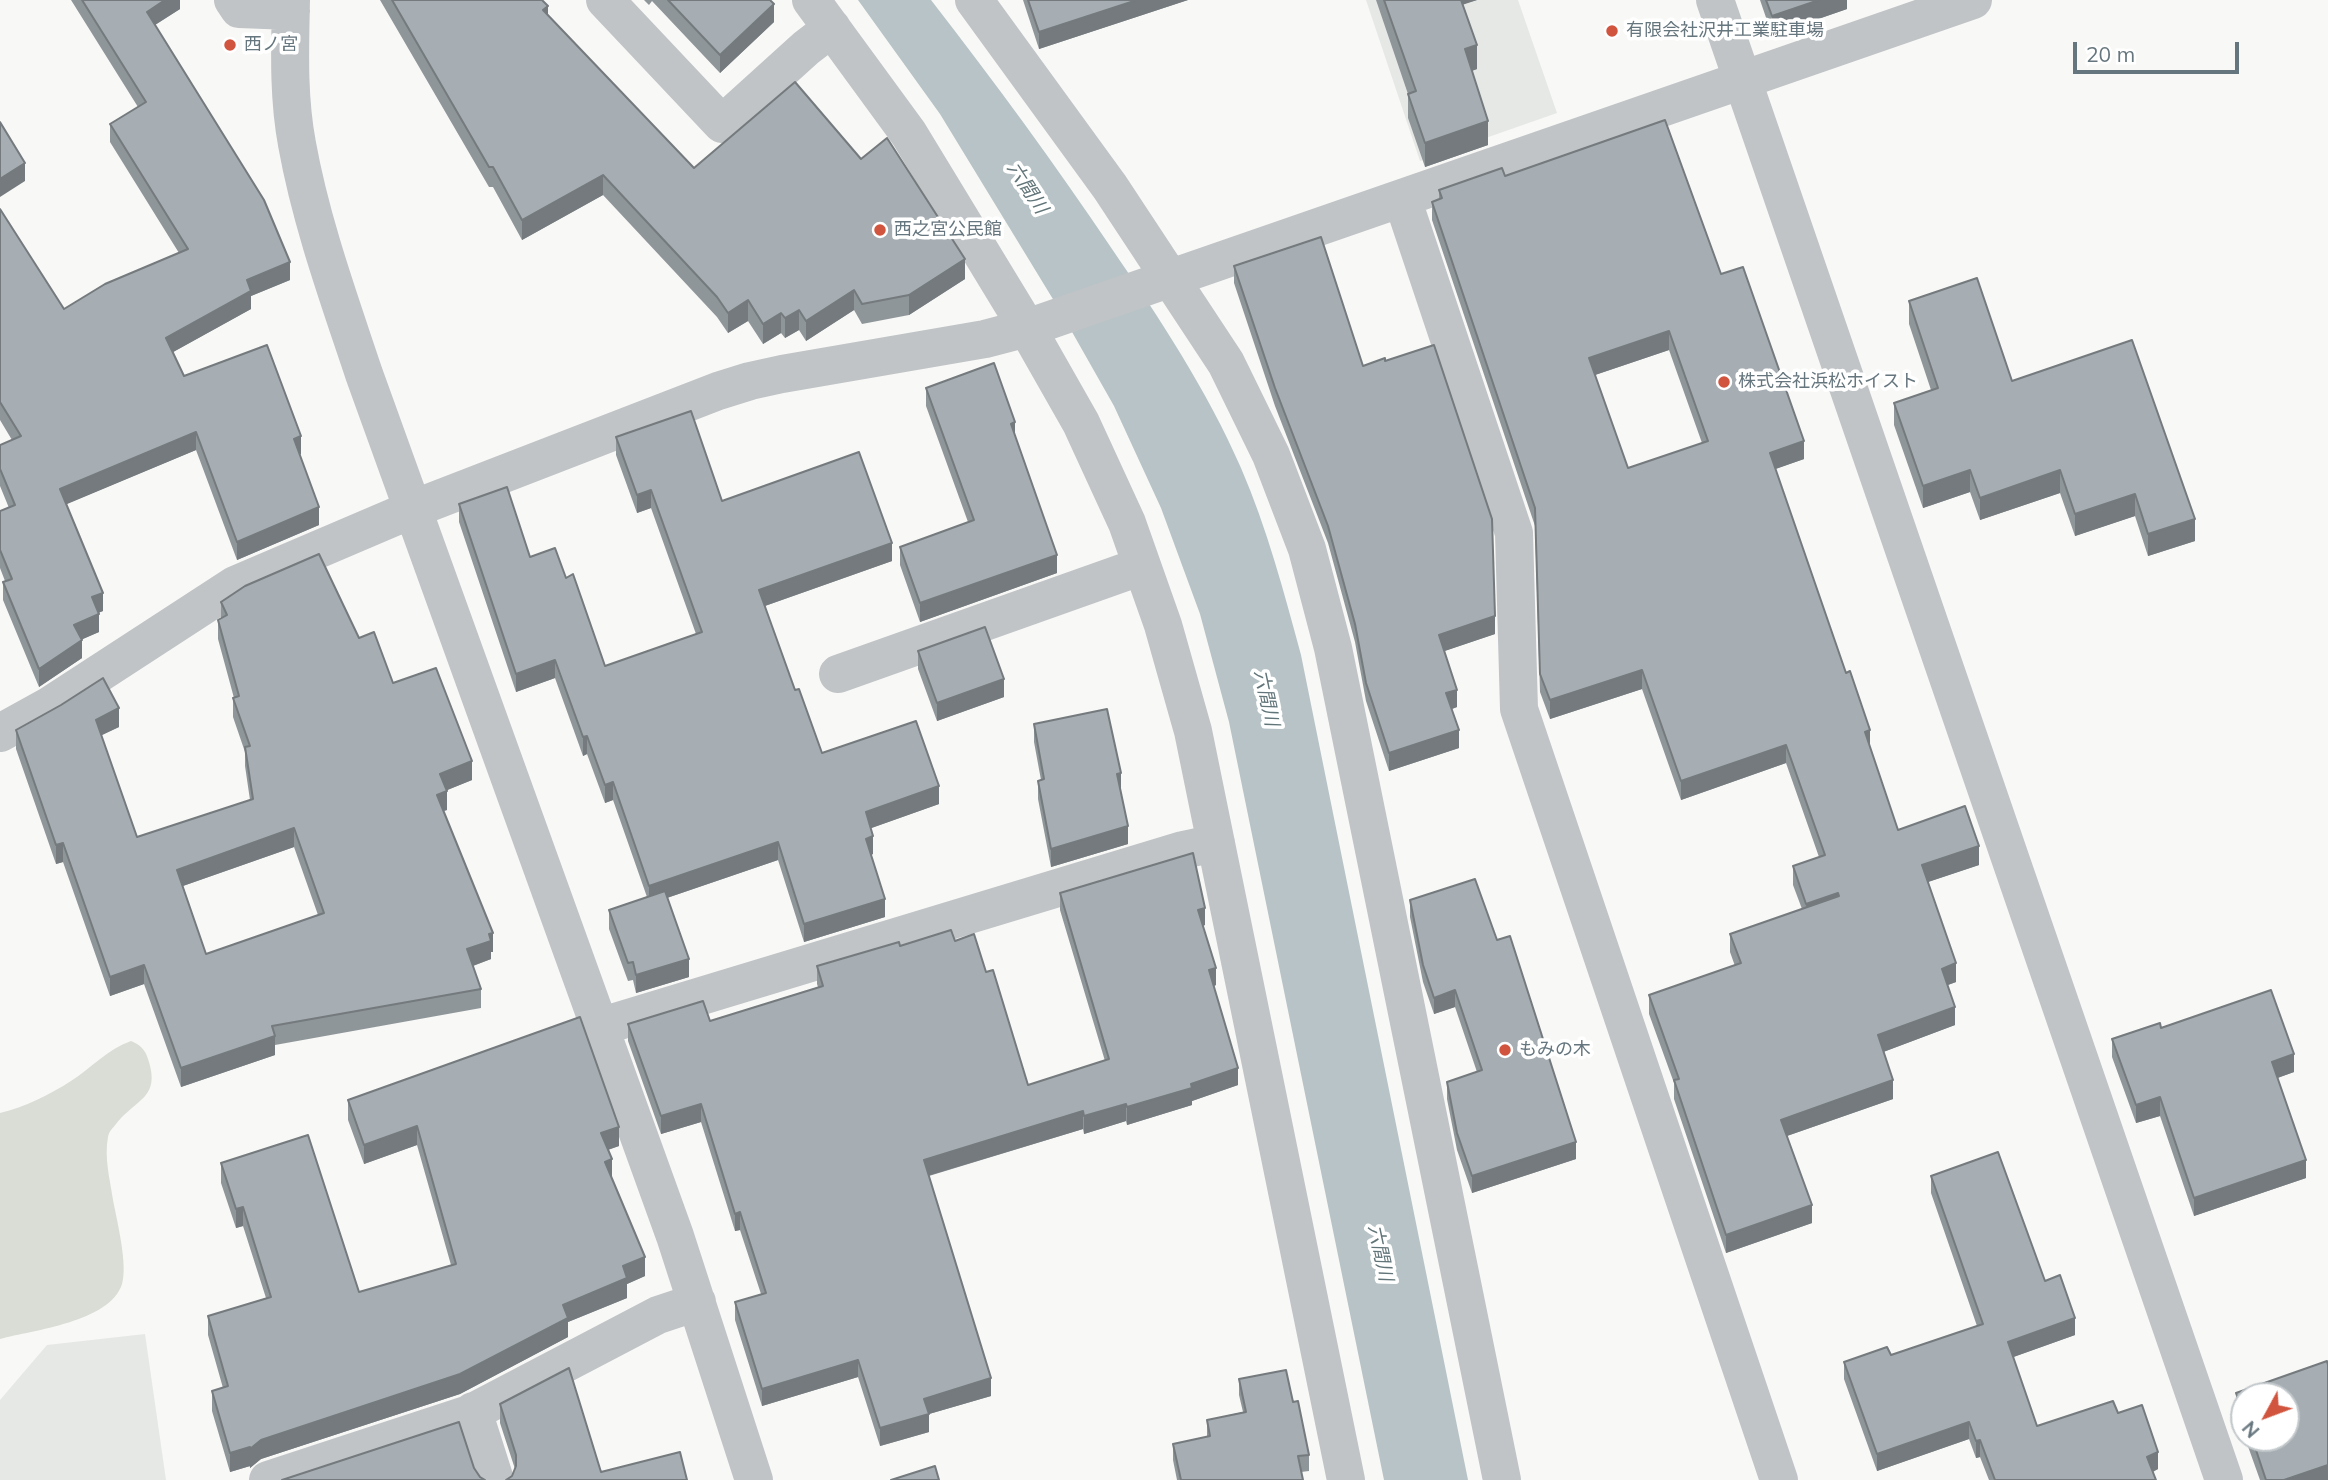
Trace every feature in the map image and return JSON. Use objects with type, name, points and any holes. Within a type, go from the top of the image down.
[{"type":"street","points":[[233,0],[239,9],[291,5],[289,65],[296,143],[338,296],[697,1302],[754,1480]]},
{"type":"street","points":[[606,0],[722,124],[806,48],[821,14],[909,134],[1036,324],[1127,523],[1163,625],[1193,731],[1346,1480]]},
{"type":"street","points":[[974,0],[1054,108],[1161,281],[1226,363],[1271,455],[1307,549],[1333,648],[1502,1480]]},
{"type":"street","points":[[1715,0],[2224,1480]]},
{"type":"street","points":[[0,733],[49,706],[235,585],[413,509],[718,391],[750,381],[985,339],[1036,324],[1973,0]]},
{"type":"street","points":[[1402,198],[1514,533],[1519,709],[1779,1480]]},
{"type":"street","points":[[838,674],[1142,566]]},
{"type":"street","points":[[599,1027],[1183,850],[1216,843]]},
{"type":"street","points":[[268,1480],[474,1411],[658,1315],[697,1302]]},
{"type":"street","points":[[474,1411],[495,1480]]},
{"type":"shaded area","points":[[1366,0],[1518,0],[1557,113],[1420,161]]},
{"type":"shaded area","points":[[131,1041],[140,1046],[148,1059],[151,1082],[145,1096],[124,1115],[108,1137],[108,1168],[123,1255],[122,1284],[115,1297],[87,1316],[50,1328],[0,1339],[0,1113],[28,1104],[54,1091]]},
{"type":"shaded area","points":[[145,1334],[166,1480],[0,1480],[0,1400],[47,1345]]},
{"type":"water","name":"六間川","points":[[858,0],[931,0],[1046,154],[1148,302],[1198,383],[1241,468],[1267,537],[1301,655],[1468,1480],[1384,1480],[1229,722],[1200,614],[1161,508],[1114,406],[1059,309],[940,114]]},
{"type":"building","points":[[82,0],[165,0],[147,12],[264,200],[290,262],[247,280],[251,291],[166,338],[184,376],[267,345],[301,436],[294,439],[319,507],[237,542],[196,432],[60,489],[103,593],[92,597],[99,614],[74,625],[82,640],[39,669],[3,582],[12,579],[0,550],[0,511],[15,505],[0,469],[0,445],[21,436],[0,402],[0,209],[64,309],[105,284],[188,249],[110,124],[146,102]]},
{"type":"building","points":[[392,0],[542,0],[548,6],[543,10],[694,168],[795,82],[861,159],[887,138],[965,259],[909,295],[862,304],[854,290],[806,321],[799,310],[785,318],[781,313],[763,324],[748,300],[728,313],[717,297],[603,175],[522,220]]},
{"type":"building","points":[[668,0],[770,0],[774,4],[720,55]]},
{"type":"building","points":[[1028,0],[1137,0],[1039,32]]},
{"type":"building","points":[[1384,0],[1461,0],[1477,45],[1465,49],[1488,121],[1425,143],[1408,94],[1416,91]]},
{"type":"building","points":[[1766,0],[1819,0],[1772,16]]},
{"type":"building","points":[[1665,120],[1721,274],[1743,267],[1804,441],[1770,453],[1846,673],[1850,671],[1870,730],[1865,732],[1898,830],[1965,806],[1979,846],[1922,865],[1956,963],[1942,969],[1955,1007],[1878,1035],[1893,1080],[1781,1120],[1812,1205],[1726,1235],[1674,1080],[1679,1079],[1649,995],[1741,963],[1730,934],[1839,896],[1838,893],[1806,904],[1793,866],[1825,855],[1786,745],[1681,781],[1642,670],[1550,700],[1540,674],[1535,508],[1432,202],[1442,198],[1439,190],[1502,168],[1505,176]],"holes":[[[1669,331],[1708,441],[1628,468],[1589,358]]]},
{"type":"building","points":[[0,122],[25,163],[0,179]]},
{"type":"building","points":[[1321,237],[1363,366],[1434,345],[1492,519],[1495,616],[1439,635],[1457,690],[1446,693],[1459,730],[1389,753],[1366,683],[1355,624],[1328,526],[1275,388],[1234,266]]},
{"type":"building","points":[[1977,278],[2012,381],[2132,340],[2195,519],[2148,534],[2135,494],[2075,514],[2060,470],[1980,498],[1970,470],[1923,486],[1894,403],[1938,388],[1909,301]]},
{"type":"building","points":[[994,363],[1015,422],[1011,424],[1057,555],[920,603],[900,547],[974,520],[926,388]]},
{"type":"building","points":[[691,411],[722,501],[859,452],[892,543],[759,590],[795,690],[799,689],[822,753],[916,721],[939,786],[866,812],[873,836],[866,839],[885,899],[804,924],[778,842],[649,886],[613,782],[605,785],[587,736],[583,737],[555,660],[516,674],[459,504],[507,487],[530,557],[555,548],[566,578],[573,574],[605,666],[702,632],[651,490],[637,495],[616,437]]},
{"type":"building","points":[[319,554],[359,638],[374,632],[393,683],[436,668],[472,761],[440,774],[447,791],[437,795],[493,933],[489,934],[491,941],[467,949],[481,989],[272,1026],[275,1036],[181,1068],[144,965],[110,977],[63,843],[56,845],[16,730],[103,678],[119,708],[96,720],[137,837],[253,799],[245,747],[250,746],[233,698],[239,696],[218,620],[227,615],[221,602],[245,586]],"holes":[[[294,828],[324,913],[206,954],[177,870]]]},
{"type":"building","points":[[985,627],[1004,679],[937,703],[918,651]]},
{"type":"building","points":[[1107,709],[1121,773],[1117,774],[1128,826],[1051,849],[1038,781],[1044,779],[1034,724]]},
{"type":"building","points":[[1193,853],[1205,908],[1198,910],[1216,968],[1209,970],[1238,1068],[1191,1084],[1192,1088],[1127,1107],[1126,1104],[1084,1116],[1083,1111],[924,1160],[991,1378],[924,1399],[929,1414],[880,1428],[858,1360],[762,1389],[735,1302],[766,1293],[740,1212],[735,1214],[701,1104],[661,1116],[628,1024],[703,1001],[710,1021],[823,986],[817,966],[899,942],[900,946],[951,930],[955,941],[974,934],[986,972],[993,970],[1028,1085],[1109,1059],[1060,893]]},
{"type":"building","points":[[1475,879],[1497,940],[1510,936],[1576,1142],[1472,1176],[1457,1133],[1447,1082],[1482,1070],[1455,990],[1434,998],[1423,965],[1410,900]]},
{"type":"building","points":[[665,891],[689,959],[636,975],[633,962],[628,963],[609,910]]},
{"type":"building","points":[[2271,990],[2294,1054],[2272,1062],[2306,1160],[2194,1198],[2160,1097],[2136,1105],[2112,1039],[2160,1023],[2161,1028]]},
{"type":"building","points":[[580,1017],[619,1127],[601,1133],[612,1159],[605,1162],[645,1257],[623,1266],[627,1278],[563,1305],[568,1318],[460,1374],[261,1440],[250,1449],[230,1453],[212,1391],[228,1386],[208,1316],[271,1297],[243,1207],[236,1209],[221,1163],[308,1135],[359,1292],[456,1264],[417,1126],[364,1145],[348,1100]]},
{"type":"building","points":[[1998,1152],[2045,1281],[2060,1275],[2075,1318],[2008,1342],[2037,1426],[2113,1401],[2118,1413],[2142,1405],[2158,1452],[2147,1457],[2156,1480],[1995,1480],[1980,1440],[1976,1441],[1969,1422],[1877,1454],[1844,1362],[1887,1347],[1891,1355],[1983,1324],[1931,1176]]},
{"type":"building","points":[[2327,1361],[2328,1465],[2284,1480],[2266,1480],[2257,1452],[2300,1452],[2300,1382],[2267,1382]]},
{"type":"building","points":[[569,1368],[601,1472],[680,1452],[687,1480],[506,1480],[512,1476],[516,1466],[516,1455],[500,1404]]},
{"type":"building","points":[[1286,1370],[1293,1402],[1298,1401],[1309,1455],[1298,1456],[1303,1480],[1181,1480],[1173,1444],[1210,1436],[1207,1420],[1246,1412],[1239,1379]]},
{"type":"building","points":[[459,1422],[474,1468],[485,1480],[282,1480]]},
{"type":"building","points":[[935,1466],[939,1480],[891,1480]]},
{"type":"place","name":"有限会社沢井工業駐車場","points":[[1612,31]]},
{"type":"place","name":"西ノ宮","points":[[230,45]]},
{"type":"place","name":"西之宮公民館","points":[[880,230]]},
{"type":"place","name":"株式会社浜松ホイスト","points":[[1724,382]]},
{"type":"place","name":"もみの木","points":[[1505,1050]]}]
